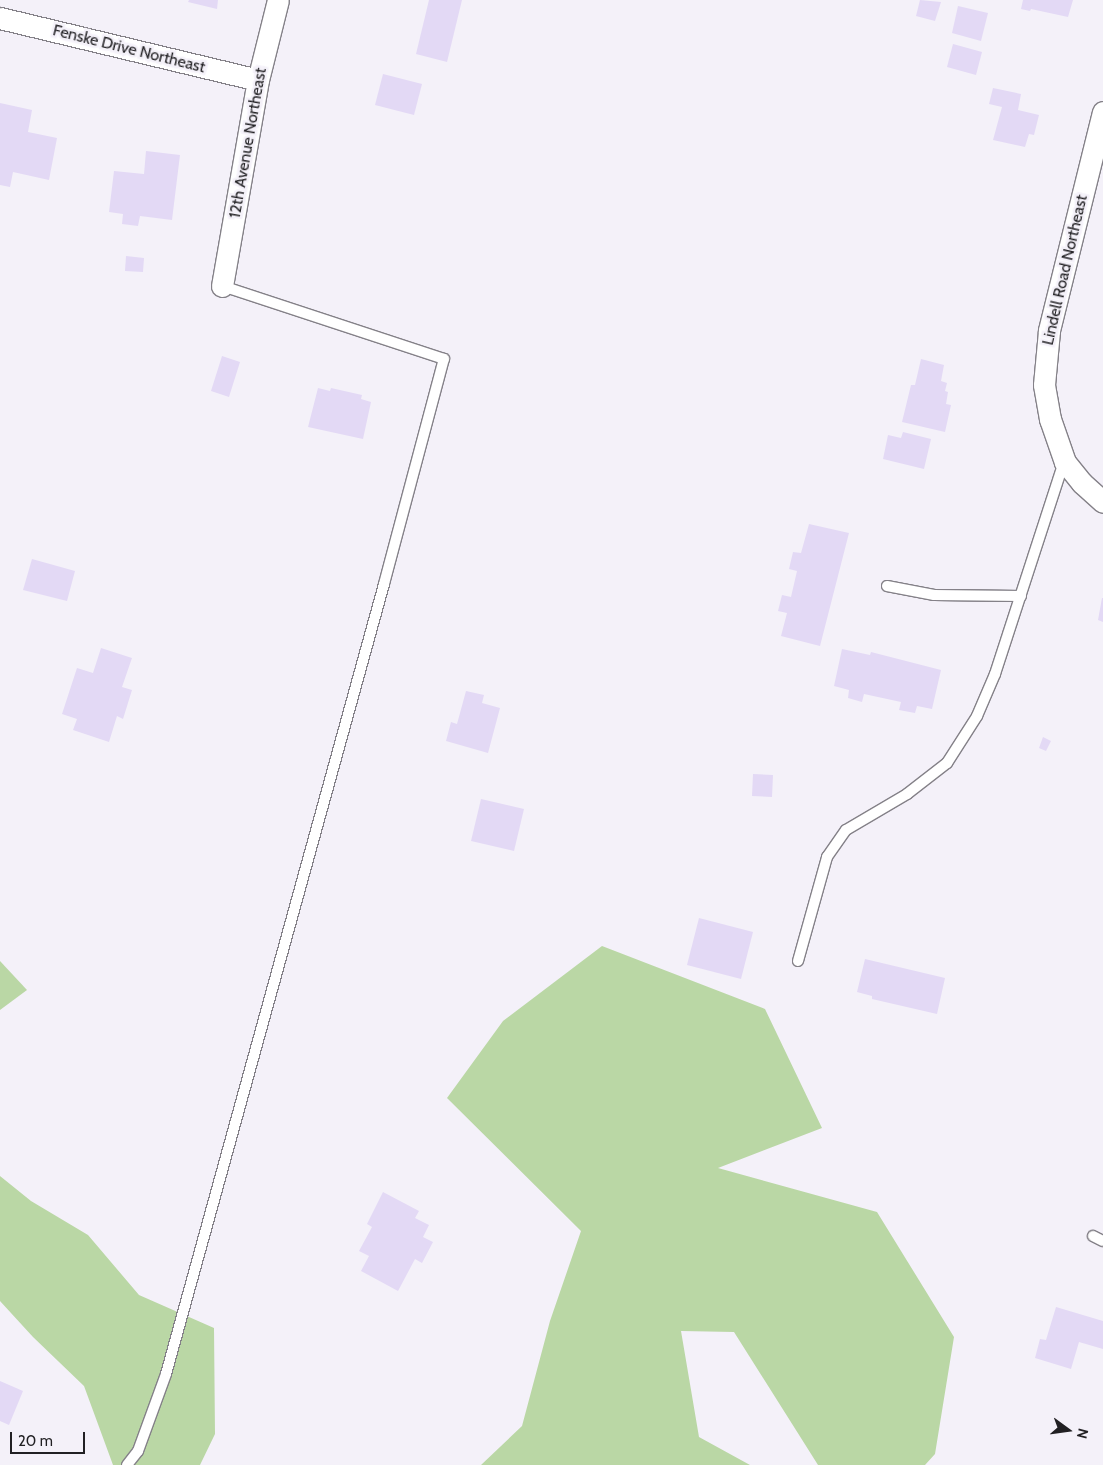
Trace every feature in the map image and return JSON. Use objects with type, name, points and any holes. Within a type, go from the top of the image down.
[{"type":"street","name":"12th Avenue Northeast","points":[[222,286],[258,80],[278,0]]},
{"type":"street","name":"Fenske Drive Northeast","points":[[0,18],[258,80]]},
{"type":"street","name":"Lindell Road Northeast","points":[[1103,112],[1049,331],[1044,384],[1050,419],[1064,462],[1082,483],[1103,502]]},
{"type":"lane","points":[[127,1465],[138,1450],[166,1374],[384,584],[444,359],[222,286]]},
{"type":"lane","points":[[798,961],[827,857],[846,830],[907,794],[947,763],[964,740],[978,716],[995,674],[1064,462]]},
{"type":"lane","points":[[887,586],[934,596],[1021,596]]},
{"type":"green space","points":[[602,946],[765,1009],[822,1128],[718,1168],[877,1212],[954,1337],[935,1454],[925,1465],[818,1465],[734,1332],[681,1331],[699,1437],[750,1465],[481,1465],[522,1426],[550,1321],[581,1231],[447,1098],[503,1021]]},
{"type":"green space","points":[[0,961],[27,990],[0,1010]]},
{"type":"green space","points":[[0,1176],[31,1201],[88,1235],[139,1295],[214,1328],[215,1434],[200,1465],[113,1465],[84,1386],[33,1337],[0,1301]]},
{"type":"building","points":[[189,0],[218,0],[217,9],[188,2]]},
{"type":"building","points":[[429,0],[462,0],[447,62],[416,54]]},
{"type":"building","points":[[920,0],[941,2],[935,21],[916,16]]},
{"type":"building","points":[[1023,0],[1073,0],[1068,17],[1031,9],[1030,11],[1021,9]]},
{"type":"building","points":[[958,6],[988,13],[981,41],[952,33]]},
{"type":"building","points":[[953,44],[982,52],[976,75],[947,67]]},
{"type":"building","points":[[383,74],[422,84],[414,115],[375,105]]},
{"type":"building","points":[[993,88],[1021,94],[1018,110],[1039,115],[1034,135],[1029,134],[1025,147],[993,140],[1002,107],[989,104]]},
{"type":"building","points":[[0,103],[32,110],[28,132],[57,138],[49,180],[13,172],[10,187],[0,185]]},
{"type":"building","points":[[146,151],[180,155],[172,220],[140,216],[138,226],[122,224],[123,214],[109,212],[114,171],[144,174]]},
{"type":"building","points":[[126,256],[144,258],[143,272],[125,271]]},
{"type":"building","points":[[222,356],[240,362],[229,397],[211,391]]},
{"type":"building","points":[[921,359],[944,365],[941,381],[947,383],[945,391],[948,392],[946,404],[951,405],[945,432],[902,422],[911,385],[915,385]]},
{"type":"building","points":[[318,388],[330,391],[331,388],[362,395],[361,399],[371,402],[363,439],[308,427]]},
{"type":"building","points":[[903,432],[931,439],[924,469],[883,459],[888,435],[901,438]]},
{"type":"building","points":[[809,524],[849,533],[820,646],[781,636],[787,613],[778,611],[782,595],[791,597],[797,571],[789,569],[793,552],[801,553]]},
{"type":"building","points":[[32,559],[75,571],[67,601],[23,590]]},
{"type":"building","points":[[1103,598],[1103,622],[1098,620]]},
{"type":"building","points":[[101,648],[132,658],[122,687],[132,690],[123,719],[117,716],[109,742],[73,730],[77,719],[62,714],[77,668],[93,673]]},
{"type":"building","points":[[842,649],[870,655],[871,652],[941,670],[932,709],[917,706],[915,713],[899,710],[901,702],[864,694],[862,702],[848,698],[849,690],[834,686]]},
{"type":"building","points":[[466,691],[484,695],[482,703],[500,708],[488,753],[446,741],[451,722],[457,724]]},
{"type":"building","points":[[1043,737],[1051,741],[1046,751],[1039,748]]},
{"type":"building","points":[[753,774],[773,775],[772,797],[752,796]]},
{"type":"building","points":[[481,799],[524,809],[514,851],[471,841]]},
{"type":"building","points":[[699,918],[753,932],[741,979],[687,965]]},
{"type":"building","points":[[865,959],[945,978],[937,1014],[872,999],[872,996],[857,992]]},
{"type":"building","points":[[383,1192],[419,1211],[415,1218],[429,1225],[423,1237],[433,1242],[422,1263],[415,1259],[398,1291],[361,1271],[369,1256],[359,1251],[372,1227],[367,1224]]},
{"type":"building","points":[[1056,1307],[1103,1321],[1103,1349],[1079,1342],[1071,1369],[1035,1358],[1040,1339],[1046,1340]]},
{"type":"building","points":[[0,1381],[23,1391],[9,1425],[0,1421]]}]
